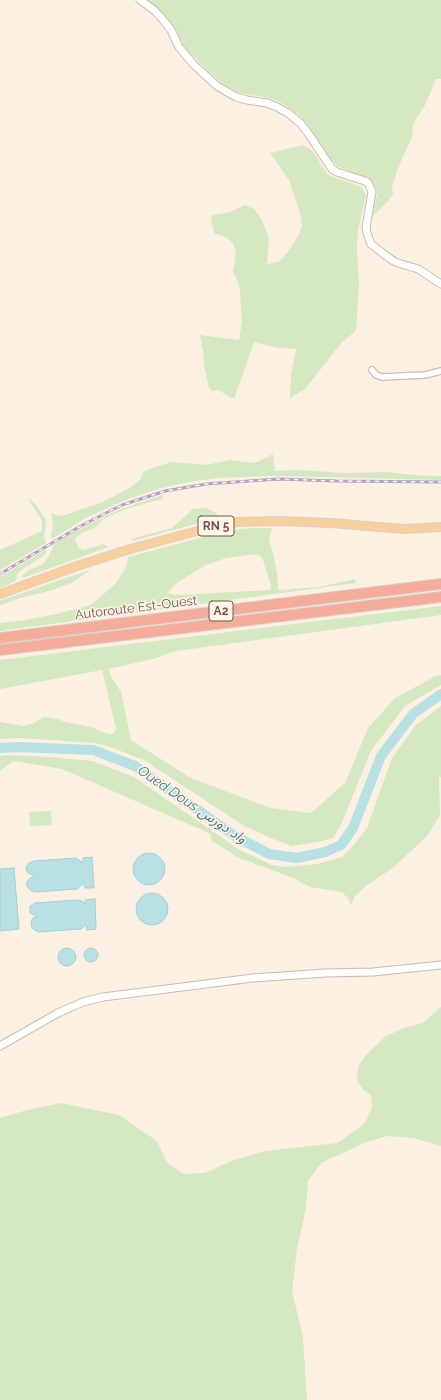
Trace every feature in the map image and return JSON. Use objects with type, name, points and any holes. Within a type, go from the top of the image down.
[{"type":"highway","name":"Autoroute Est-Ouest","points":[[0,638],[441,584]]},
{"type":"highway","name":"Autoroute Est-Ouest","points":[[0,650],[441,597]]},
{"type":"main road","name":"RN 5","points":[[0,594],[77,566],[130,549],[216,526],[238,522],[281,521],[331,523],[403,529],[441,527]]},
{"type":"street","points":[[140,0],[159,16],[171,30],[179,47],[193,64],[218,86],[236,97],[267,103],[288,113],[300,123],[308,133],[332,169],[336,172],[368,183],[372,192],[366,227],[371,244],[384,256],[395,262],[418,269],[441,284]]},
{"type":"street","points":[[372,370],[376,375],[382,377],[425,375],[441,371]]},
{"type":"street","points":[[0,1046],[58,1013],[83,1002],[103,997],[253,978],[325,973],[373,972],[441,964]]},
{"type":"green space","points":[[147,0],[441,0],[441,79],[436,79],[425,105],[413,124],[412,137],[398,168],[392,187],[393,194],[389,200],[372,217],[377,195],[376,189],[370,179],[337,166],[328,156],[300,116],[287,106],[275,100],[240,93],[228,87],[211,74],[185,48],[174,27],[165,16]]},
{"type":"green space","points":[[303,145],[312,150],[328,175],[362,187],[366,195],[358,230],[357,248],[359,286],[356,331],[342,342],[305,389],[290,398],[291,374],[296,349],[278,348],[254,342],[234,399],[218,390],[212,391],[209,388],[200,335],[239,340],[242,322],[240,290],[233,272],[236,251],[233,243],[227,238],[214,233],[211,219],[213,215],[230,212],[245,205],[254,209],[262,220],[269,238],[267,264],[279,262],[287,253],[302,227],[301,216],[289,180],[270,153]]},
{"type":"green space","points":[[273,454],[275,471],[298,470],[345,473],[387,472],[441,476],[441,480],[274,476],[218,478],[195,481],[161,488],[123,501],[86,518],[52,539],[51,535],[53,525],[51,513],[62,516],[103,502],[131,487],[141,479],[143,472],[152,468],[172,462],[206,465],[230,460],[255,463]]},
{"type":"green space","points":[[162,495],[163,499],[126,509],[102,520],[96,527],[82,533],[75,539],[79,549],[84,550],[103,544],[109,547],[23,578],[22,576],[27,571],[43,564],[52,550],[53,545],[76,531],[118,510]]},
{"type":"green space","points":[[27,497],[35,504],[45,518],[46,524],[44,536],[46,543],[0,570],[0,550],[42,531],[42,521]]},
{"type":"green space","points":[[206,508],[216,513],[218,516],[214,519],[133,541],[131,539],[172,528],[193,509]]},
{"type":"green space","points":[[251,528],[272,528],[269,541],[277,573],[278,590],[319,587],[355,579],[356,583],[0,631],[0,623],[56,614],[91,605],[115,584],[126,568],[128,557],[225,531]],"holes":[[[256,554],[262,557],[271,586],[270,590],[178,595],[167,593],[178,582],[204,566],[226,558]]]},
{"type":"green space","points":[[47,549],[43,556],[20,571],[17,575],[16,581],[0,588],[0,577]]},
{"type":"green space","points":[[92,569],[73,582],[53,590],[0,605],[0,601],[2,600]]},
{"type":"green space","points":[[441,606],[441,615],[176,651],[153,659],[108,669],[121,692],[131,740],[189,777],[270,808],[311,813],[345,783],[368,728],[395,698],[436,676],[441,675],[441,685],[405,706],[371,751],[341,825],[333,838],[292,846],[273,839],[244,826],[144,760],[110,747],[94,743],[20,738],[0,739],[0,722],[23,726],[34,723],[44,717],[91,727],[108,734],[113,734],[116,729],[102,670],[0,689],[0,660]]},
{"type":"green space","points":[[441,706],[441,777],[439,778],[440,815],[427,836],[394,867],[366,886],[355,896],[351,906],[348,898],[342,892],[310,887],[293,878],[237,857],[211,840],[211,834],[62,769],[13,761],[0,771],[0,756],[9,755],[93,761],[134,777],[240,850],[272,865],[286,867],[317,864],[342,857],[354,845],[367,828],[392,758],[416,725]]},
{"type":"green space","points":[[51,811],[52,825],[30,826],[29,812]]},
{"type":"green space","points":[[441,1007],[441,1146],[413,1138],[387,1136],[364,1143],[321,1163],[308,1181],[306,1208],[297,1249],[292,1291],[303,1337],[307,1400],[0,1400],[0,1118],[27,1110],[61,1103],[119,1115],[157,1141],[167,1163],[184,1174],[205,1173],[231,1161],[265,1151],[337,1143],[364,1124],[372,1108],[371,1095],[363,1090],[357,1080],[358,1067],[365,1056],[386,1036],[407,1027],[423,1023]]},
{"type":"water","points":[[146,853],[152,853],[162,860],[165,869],[164,875],[158,882],[152,885],[146,885],[136,878],[133,872],[133,866],[140,856]]},
{"type":"water","points":[[92,857],[94,888],[85,888],[84,883],[77,889],[36,892],[27,887],[27,882],[30,878],[35,877],[27,872],[26,867],[29,863],[34,861],[76,858],[83,863],[83,858]]},
{"type":"water","points":[[14,868],[19,929],[0,931],[0,869]]},
{"type":"water","points":[[149,893],[155,893],[165,900],[168,909],[167,915],[161,922],[155,925],[149,925],[139,918],[136,912],[136,906],[143,896]]},
{"type":"water","points":[[95,899],[96,929],[87,930],[86,925],[81,929],[38,932],[32,928],[31,922],[33,918],[38,917],[30,913],[30,906],[35,903],[76,900],[82,901],[85,904],[85,900]]},
{"type":"water","points":[[67,948],[73,951],[76,957],[73,963],[67,966],[61,963],[58,957],[61,951]]},
{"type":"water","points":[[88,948],[94,948],[98,952],[98,958],[94,962],[88,962],[84,958],[84,952]]},
{"type":"waterway","name":"Oued Dous واد دورس","points":[[0,748],[19,747],[93,750],[135,766],[235,836],[269,854],[297,858],[325,852],[341,845],[353,828],[381,756],[413,714],[441,694]]},
{"type":"railway","points":[[0,574],[102,515],[122,505],[165,491],[206,484],[278,479],[441,482]]}]
